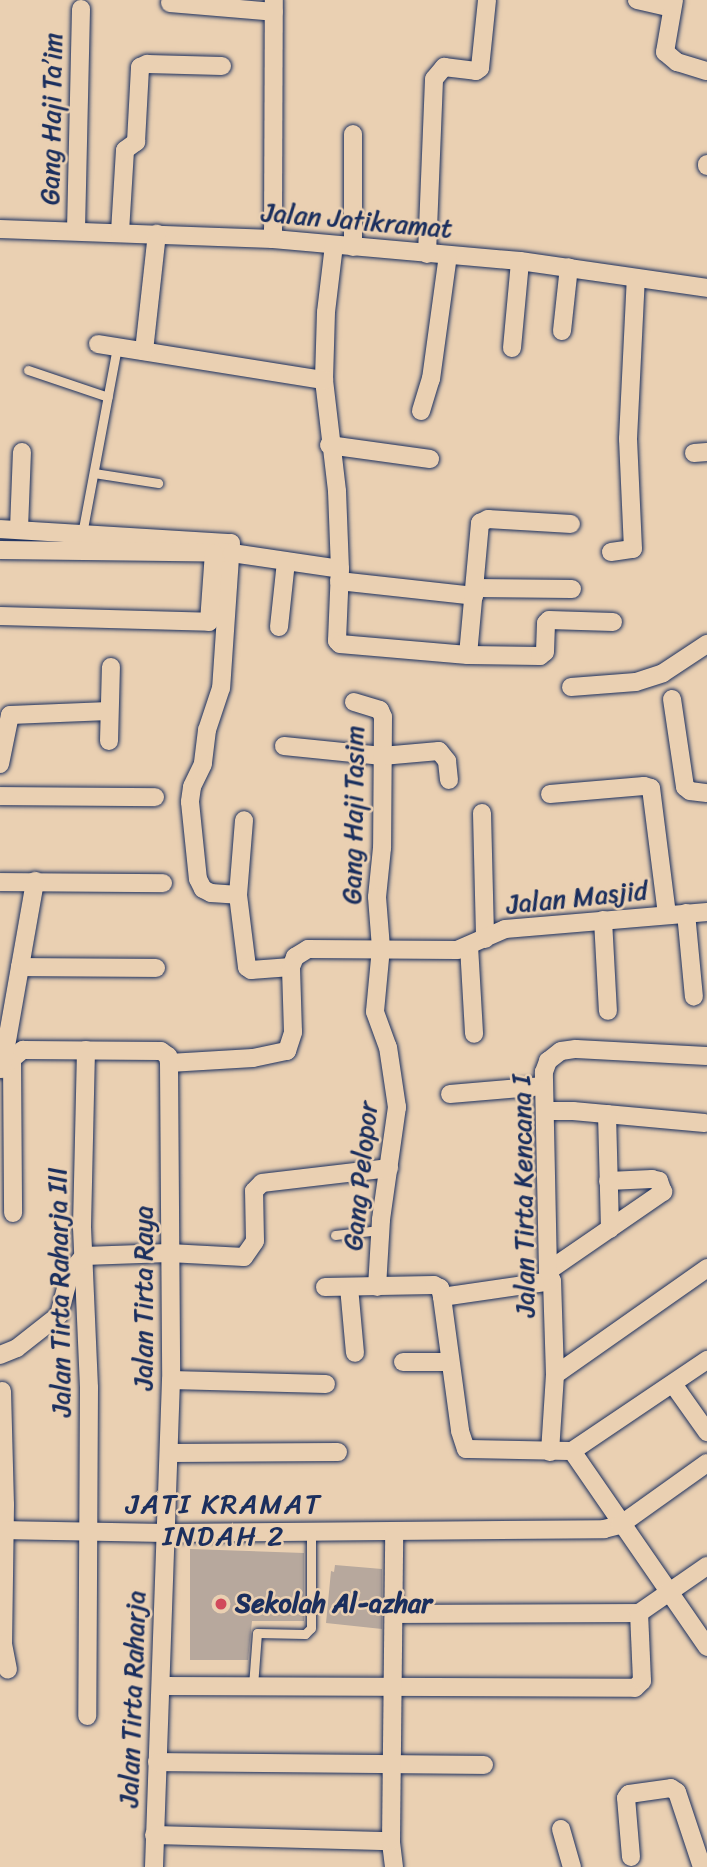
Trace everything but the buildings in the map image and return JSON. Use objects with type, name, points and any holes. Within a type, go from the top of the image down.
[{"type":"street","points":[[421,249],[434,79],[444,67],[459,70],[480,68],[487,0]]},
{"type":"street","points":[[637,0],[673,4],[664,48],[668,57],[707,71]]},
{"type":"street","points":[[170,3],[274,6],[273,239]]},
{"type":"street","name":"Gang Haji Ta’im","points":[[76,230],[81,9]]},
{"type":"street","points":[[120,232],[125,150],[136,142],[140,67],[147,64],[222,66]]},
{"type":"street","points":[[353,134],[353,241]]},
{"type":"street","points":[[419,178],[421,249]]},
{"type":"street","name":"Jalan Jatikramat","points":[[0,229],[273,239],[334,245],[353,241],[448,255],[569,267],[707,288]]},
{"type":"street","points":[[144,351],[157,234]]},
{"type":"street","points":[[334,245],[326,312],[324,380],[329,445],[337,491],[340,575],[337,637],[340,644],[468,655],[543,654],[549,620],[613,622]]},
{"type":"street","points":[[421,411],[431,379],[448,255]]},
{"type":"street","points":[[512,348],[520,261]]},
{"type":"street","points":[[562,331],[569,267]]},
{"type":"street","points":[[611,552],[633,549],[628,439],[636,278]]},
{"type":"street","points":[[98,344],[324,380]]},
{"type":"street","points":[[329,445],[430,459]]},
{"type":"street","points":[[19,529],[22,452]]},
{"type":"street","points":[[468,655],[480,523],[571,524]]},
{"type":"street","points":[[0,529],[227,541],[232,546],[221,688],[207,730],[203,764],[192,788],[190,802],[198,879],[203,889],[211,893],[238,895]]},
{"type":"street","points":[[0,550],[232,553],[286,561],[340,575],[474,592],[572,589]]},
{"type":"street","points":[[0,599],[0,616],[209,622],[214,553]]},
{"type":"street","points":[[279,627],[286,561]]},
{"type":"street","points":[[572,688],[636,682],[663,673],[707,644]]},
{"type":"street","points":[[109,741],[111,667]]},
{"type":"street","points":[[672,699],[685,787],[690,791],[707,793]]},
{"type":"street","name":"Gang Haji Tasim","points":[[354,702],[382,712],[382,848],[377,898],[382,948]]},
{"type":"street","points":[[0,764],[10,715],[109,711]]},
{"type":"street","points":[[284,746],[382,756],[439,751],[447,761],[449,780]]},
{"type":"street","points":[[550,794],[651,788],[667,915]]},
{"type":"street","points":[[0,796],[155,797]]},
{"type":"street","points":[[474,1034],[482,813]]},
{"type":"street","points":[[5,1065],[23,1050],[161,1051],[168,1056],[169,1063],[253,1058],[287,1051],[293,1032],[291,967],[254,971],[247,967],[238,895],[244,820]]},
{"type":"street","points":[[13,1213],[5,1065],[35,881]]},
{"type":"street","points":[[0,882],[163,883]]},
{"type":"street","name":"Jalan Masjid","points":[[291,967],[295,957],[308,949],[457,950],[505,929],[707,912]]},
{"type":"street","points":[[686,913],[694,997]]},
{"type":"street","points":[[603,920],[608,1011]]},
{"type":"street","name":"Gang Pelopor","points":[[377,1287],[380,1230],[397,1107],[388,1047],[375,1012],[382,948]]},
{"type":"street","points":[[20,967],[156,968]]},
{"type":"street","name":"Jalan Tirta Kencana I","points":[[550,1452],[555,1376],[544,1086],[544,1072],[548,1061],[555,1054],[569,1049],[707,1056]]},
{"type":"street","name":"Jalan Tirta Raharja III","points":[[86,1050],[83,1256],[89,1388],[86,1533],[87,1716]]},
{"type":"street","name":"Jalan Tirta Raya","points":[[166,1533],[171,1380],[169,1063]]},
{"type":"street","points":[[450,1094],[544,1086]]},
{"type":"street","points":[[546,1111],[704,1123]]},
{"type":"street","points":[[607,1114],[610,1229]]},
{"type":"street","points":[[0,1355],[17,1348],[59,1315],[69,1273],[83,1256],[169,1253],[244,1256],[255,1241],[254,1191],[262,1183],[389,1168]]},
{"type":"street","points":[[442,1297],[550,1276],[663,1192],[663,1186],[652,1179],[608,1181]]},
{"type":"street","points":[[555,1376],[707,1268]]},
{"type":"street","points":[[325,1287],[434,1284],[440,1288],[462,1443],[466,1449],[475,1451],[572,1451],[707,1360]]},
{"type":"street","points":[[349,1287],[355,1353]]},
{"type":"street","points":[[403,1362],[450,1362]]},
{"type":"street","points":[[171,1380],[326,1384]]},
{"type":"street","points":[[673,1384],[707,1432]]},
{"type":"street","points":[[2,1391],[2,1648],[8,1670]]},
{"type":"street","points":[[572,1451],[620,1525],[707,1647]]},
{"type":"street","points":[[169,1453],[338,1452]]},
{"type":"street","points":[[2,1530],[86,1533],[604,1530],[620,1525],[707,1463]]},
{"type":"street","points":[[394,1532],[391,1841],[394,1867]]},
{"type":"street","name":"Jalan Tirta Raharja","points":[[154,1867],[166,1533]]},
{"type":"street","points":[[395,1614],[639,1614],[707,1566]]},
{"type":"street","points":[[162,1686],[635,1688],[642,1681],[639,1614]]},
{"type":"street","points":[[157,1762],[484,1765]]},
{"type":"street","points":[[631,1857],[626,1798],[629,1794],[671,1788],[677,1792],[702,1867]]},
{"type":"street","points":[[561,1829],[572,1867]]},
{"type":"street","points":[[154,1835],[391,1841]]},
{"type":"lane","points":[[82,534],[117,347]]},
{"type":"lane","points":[[28,370],[108,397]]},
{"type":"lane","points":[[94,473],[158,483]]},
{"type":"lane","points":[[335,1235],[380,1230]]},
{"type":"lane","points":[[253,1686],[257,1633],[304,1634],[311,1628],[311,1530]]},
{"type":"place","name":"Sekolah Al-azhar","points":[[221,1604]]},
{"type":"district","name":"JATI KRAMAT INDAH 2","points":[[224,1520]]}]
